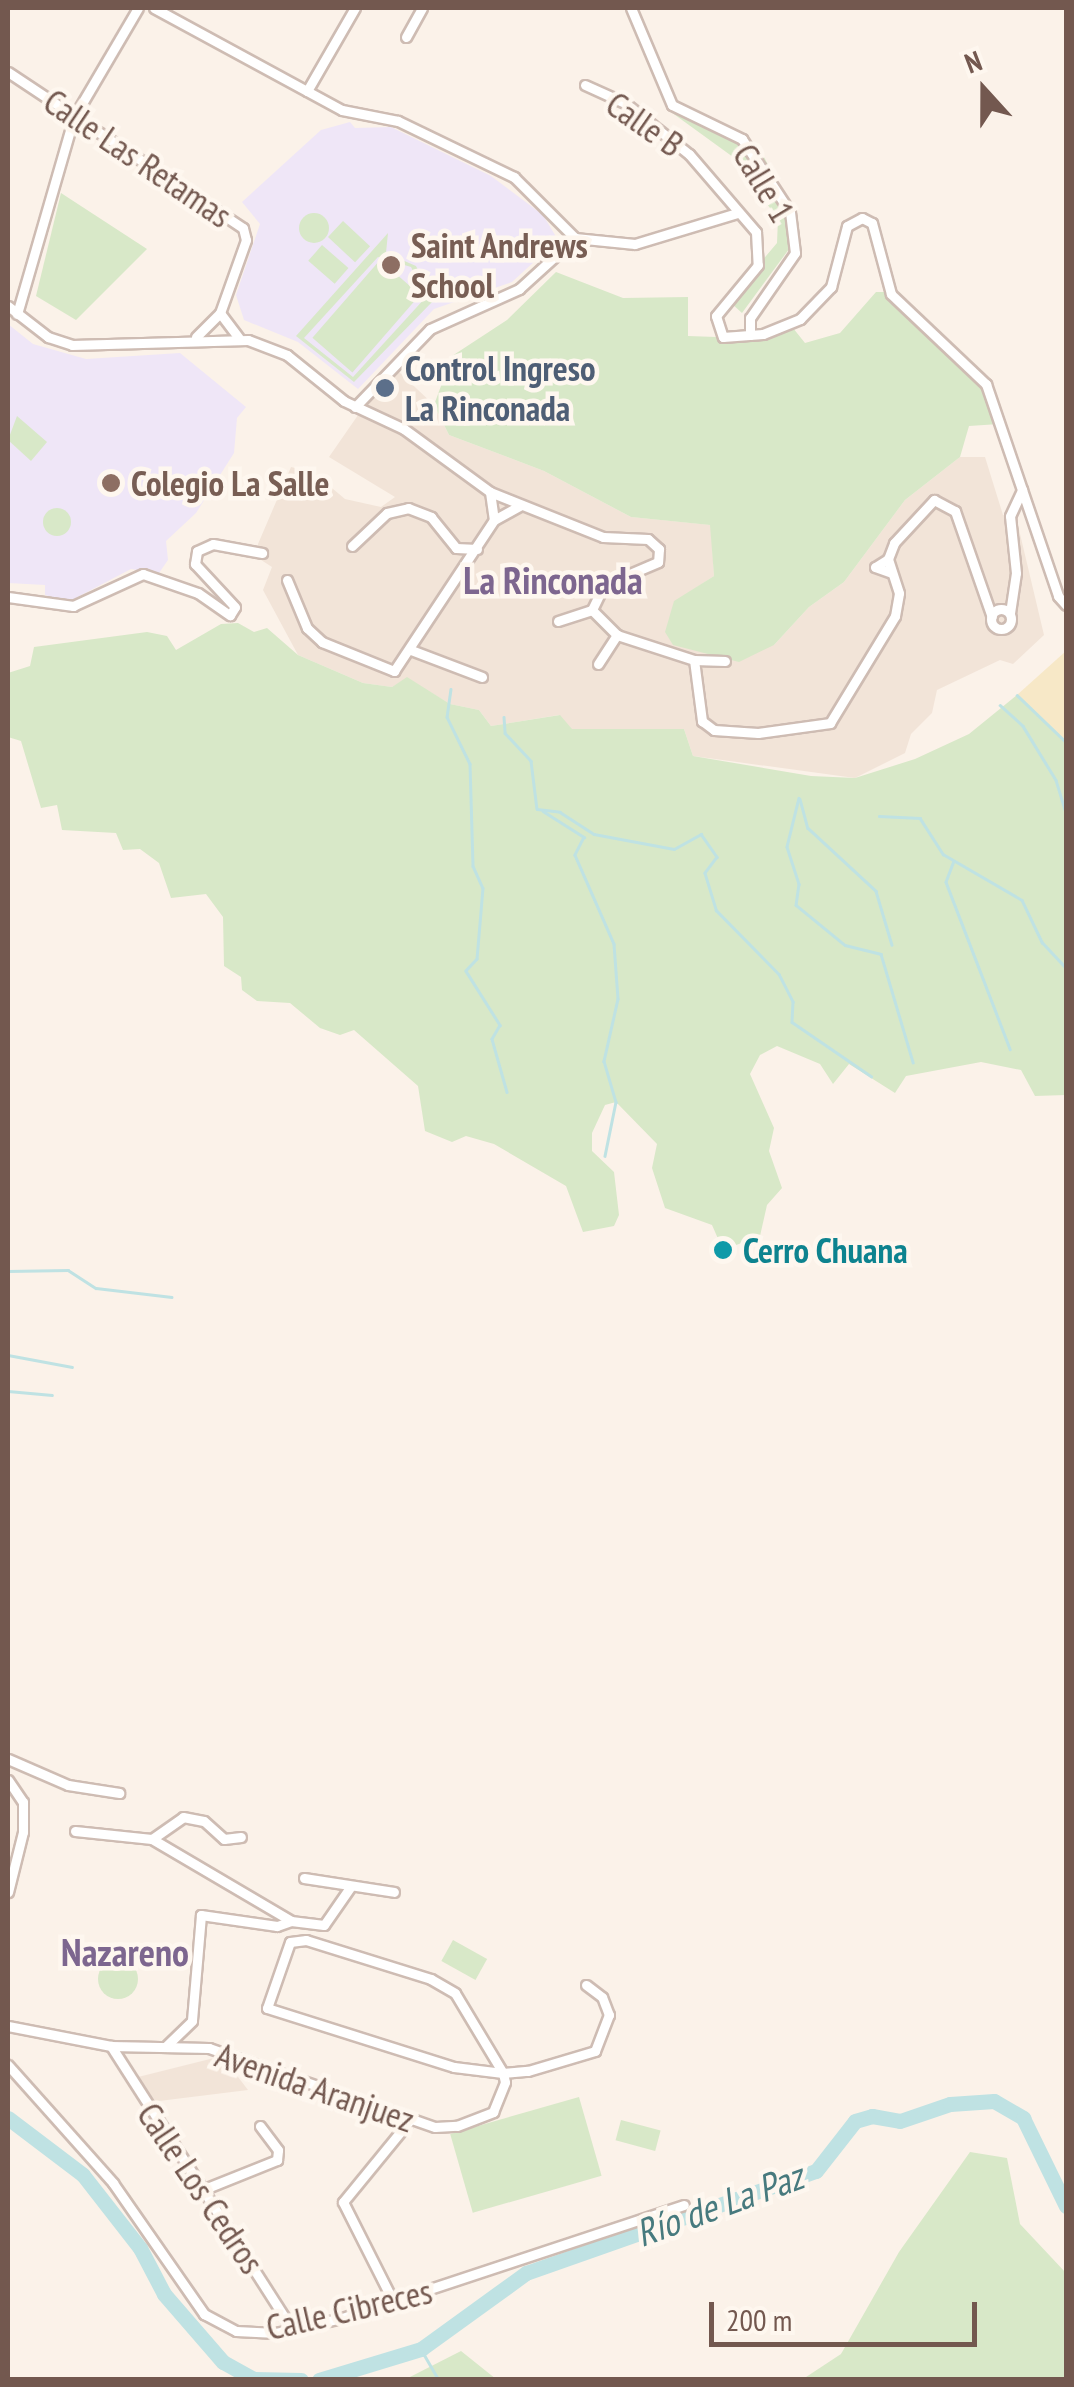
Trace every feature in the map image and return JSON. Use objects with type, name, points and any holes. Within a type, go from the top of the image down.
[{"type":"street","points":[[17,314],[74,116],[138,8]]},
{"type":"street","points":[[154,8],[307,91],[370,120],[398,121],[514,177],[575,238],[635,244],[737,213]]},
{"type":"street","points":[[307,91],[355,8]]},
{"type":"street","points":[[406,36],[422,8]]},
{"type":"street","name":"Calle 1","points":[[631,8],[672,105],[742,139],[790,212],[795,252],[750,318],[750,335]]},
{"type":"street","name":"Calle Las Retamas","points":[[8,72],[243,228],[246,240],[220,313],[196,337]]},
{"type":"street","name":"Calle B","points":[[586,85],[625,103],[654,132],[689,154],[714,176],[737,213],[756,232],[760,256],[714,323],[722,337],[750,335]]},
{"type":"street","points":[[750,335],[800,320],[820,300],[836,274],[847,226],[866,219],[876,230],[891,294],[918,327],[979,372],[1066,605]]},
{"type":"street","points":[[355,407],[430,329],[519,288],[575,238]]},
{"type":"street","points":[[8,306],[48,337],[72,346],[196,337],[239,338],[286,354],[355,407],[404,429],[490,492],[603,537],[648,539],[659,549],[651,568],[597,591],[592,610]]},
{"type":"street","points":[[220,313],[239,338]]},
{"type":"street","points":[[694,660],[708,728],[758,733],[823,728],[895,616],[899,593],[889,572],[875,567],[888,559],[923,507],[946,501],[998,611],[1015,602],[1010,516],[1022,490]]},
{"type":"street","points":[[490,492],[494,520]]},
{"type":"street","points":[[287,580],[307,628],[353,660],[390,672],[411,650],[494,520],[521,505]]},
{"type":"street","points":[[352,546],[387,513],[408,508],[432,517],[456,548],[463,573]]},
{"type":"street","points":[[8,597],[73,606],[143,574],[198,593],[230,616],[235,607],[195,564],[197,550],[213,544],[262,553]]},
{"type":"street","points":[[456,548],[477,549]]},
{"type":"street","points":[[558,621],[592,610]]},
{"type":"street","points":[[592,610],[617,636],[694,660],[725,661]]},
{"type":"street","points":[[598,664],[617,636]]},
{"type":"street","points":[[411,650],[482,677]]},
{"type":"street","points":[[8,1760],[68,1786],[119,1793]]},
{"type":"street","points":[[8,1780],[23,1802],[24,1832],[8,1892]]},
{"type":"street","points":[[152,1839],[183,1817],[204,1820],[224,1839],[242,1837]]},
{"type":"street","points":[[75,1831],[152,1839],[291,1921],[324,1925],[351,1886]]},
{"type":"street","points":[[304,1878],[394,1892]]},
{"type":"street","points":[[165,2047],[192,2021],[200,1914],[277,1926],[291,1921]]},
{"type":"street","points":[[503,2072],[446,1985],[294,1938],[267,2008],[454,2067],[503,2072],[557,2066],[595,2051],[609,2015],[602,1997],[586,1985]]},
{"type":"street","name":"Avenida Aranjuez","points":[[8,2026],[111,2046],[227,2052],[436,2127],[482,2120],[504,2096],[503,2072]]},
{"type":"street","name":"Calle Los Cedros","points":[[111,2046],[292,2329]]},
{"type":"street","name":"Calle Cibreces","points":[[8,2065],[114,2183],[204,2314],[236,2332],[292,2329],[394,2304],[684,2205]]},
{"type":"street","points":[[394,2304],[343,2202],[411,2120]]},
{"type":"street","points":[[202,2190],[277,2160],[278,2150],[260,2126]]},
{"type":"shaded area","name":"Saint Andrews School","points":[[350,122],[355,128],[391,127],[491,176],[543,215],[558,240],[512,282],[434,309],[358,389],[298,342],[244,320],[236,295],[260,224],[242,202],[321,130]]},
{"type":"shaded area","name":"Colegio La Salle","points":[[8,324],[33,344],[86,359],[180,353],[246,407],[237,418],[234,453],[196,513],[166,541],[168,560],[159,573],[131,569],[68,602],[45,595],[45,585],[8,583]]},
{"type":"shaded area","points":[[399,372],[434,405],[449,435],[544,471],[631,517],[711,525],[714,576],[674,602],[674,645],[774,645],[809,607],[844,582],[905,500],[960,457],[985,457],[1003,515],[1016,517],[1044,635],[1013,664],[1000,660],[937,690],[932,713],[911,734],[905,753],[855,778],[693,756],[684,729],[571,729],[559,715],[491,726],[479,710],[450,704],[407,678],[392,687],[363,683],[298,655],[263,590],[272,567],[258,558],[258,544],[291,467],[314,473],[345,499],[381,507],[395,497],[329,457],[365,405]]},
{"type":"shaded area","points":[[222,2056],[248,2090],[151,2102],[134,2078]]},
{"type":"green space","points":[[676,106],[706,115],[759,147],[793,214],[792,245],[742,313],[731,303],[733,295],[777,243],[778,219],[733,157],[671,112]]},
{"type":"green space","points":[[61,193],[147,249],[76,320],[36,296]]},
{"type":"green space","points":[[314,213],[325,217],[329,228],[325,239],[314,243],[303,239],[299,228],[303,217]]},
{"type":"green space","points":[[343,221],[370,246],[355,262],[328,237]]},
{"type":"green space","points":[[388,233],[386,253],[416,266],[433,301],[354,382],[296,336]],"holes":[[[378,257],[411,267],[426,297],[353,377],[304,338]]]},
{"type":"green space","points":[[322,245],[348,268],[335,284],[308,261]]},
{"type":"green space","points":[[380,260],[420,295],[352,373],[312,338]]},
{"type":"green space","points":[[556,272],[623,298],[688,297],[688,336],[745,338],[793,328],[805,343],[840,333],[876,292],[899,292],[986,378],[999,424],[969,426],[960,457],[905,500],[844,582],[809,607],[774,645],[739,662],[673,645],[665,632],[674,601],[714,576],[710,525],[631,517],[544,471],[449,435],[434,405],[452,356],[507,320]]},
{"type":"green space","points":[[17,416],[47,442],[31,461],[8,440]]},
{"type":"green space","points":[[57,508],[67,512],[71,522],[67,532],[57,536],[47,532],[43,522],[47,512]]},
{"type":"green space","points":[[238,623],[254,632],[267,628],[298,655],[363,683],[392,687],[407,677],[450,704],[479,710],[491,726],[560,715],[572,729],[684,729],[693,756],[811,776],[855,778],[915,759],[969,734],[1017,695],[1066,742],[1066,1095],[1035,1096],[1021,1070],[981,1062],[906,1076],[895,1093],[849,1064],[833,1084],[820,1064],[777,1046],[760,1055],[750,1074],[774,1128],[769,1151],[782,1188],[767,1205],[760,1236],[723,1250],[712,1225],[665,1208],[652,1168],[657,1144],[616,1102],[605,1105],[592,1133],[592,1151],[614,1172],[619,1215],[614,1226],[583,1232],[566,1186],[494,1144],[466,1136],[452,1142],[425,1131],[418,1086],[354,1030],[340,1035],[320,1028],[290,1003],[257,1001],[242,990],[241,977],[224,966],[223,917],[206,894],[171,898],[159,863],[140,849],[123,850],[116,833],[62,830],[57,805],[41,808],[21,741],[8,737],[8,673],[30,666],[34,647],[147,632],[167,636],[176,650],[221,624]]},
{"type":"green space","points":[[453,1940],[487,1959],[475,1980],[441,1961]]},
{"type":"green space","points":[[118,1959],[132,1965],[138,1979],[132,1993],[118,1999],[104,1993],[98,1979],[104,1965]]},
{"type":"green space","points":[[579,2097],[602,2176],[473,2213],[450,2134]]},
{"type":"green space","points":[[621,2120],[661,2131],[655,2151],[616,2140]]},
{"type":"green space","points":[[970,2152],[1007,2158],[1020,2224],[1066,2273],[1066,2379],[803,2379],[841,2354],[899,2252]]},
{"type":"green space","points":[[461,2351],[496,2379],[406,2379]]},
{"type":"sand","points":[[1066,651],[1066,742],[1017,695]]},
{"type":"waterway","points":[[451,689],[447,717],[470,764],[473,866],[483,888],[477,959],[466,971],[500,1025],[492,1039],[507,1092]]},
{"type":"waterway","points":[[1017,695],[1066,742]]},
{"type":"waterway","points":[[1000,705],[1023,726],[1056,780],[1066,813]]},
{"type":"waterway","points":[[504,717],[505,733],[531,761],[537,809],[560,812],[594,834],[674,849],[701,834],[717,857],[705,873],[716,910],[779,974],[793,1002],[792,1022],[871,1076]]},
{"type":"waterway","points":[[799,798],[787,847],[799,884],[796,905],[845,945],[881,954],[913,1062]]},
{"type":"waterway","points":[[800,799],[808,828],[876,891],[892,945]]},
{"type":"waterway","points":[[543,811],[584,837],[575,855],[614,944],[618,999],[604,1061],[616,1102],[605,1156]]},
{"type":"waterway","points":[[879,816],[920,818],[943,854],[1022,900],[1042,942],[1066,968]]},
{"type":"waterway","points":[[954,861],[946,882],[1010,1049]]},
{"type":"waterway","points":[[8,1271],[68,1270],[96,1288],[171,1297]]},
{"type":"waterway","points":[[8,1355],[72,1367]]},
{"type":"waterway","points":[[8,1391],[52,1395]]},
{"type":"waterway","name":"Río de La Paz","points":[[319,2380],[421,2349],[526,2273],[816,2171],[855,2121],[872,2116],[900,2121],[950,2104],[994,2101],[1023,2118],[1066,2206]]},
{"type":"waterway","name":"Río de La Paz","points":[[8,2118],[83,2175],[140,2248],[164,2294],[223,2362],[254,2379],[301,2380]]},
{"type":"waterway","points":[[421,2349],[439,2380]]},
{"type":"waterway","points":[[237,2380],[243,2373]]},
{"type":"place","name":"Saint Andrews School","points":[[391,265]]},
{"type":"place","name":"Control Ingreso La Rinconada","points":[[385,388]]},
{"type":"place","name":"Colegio La Salle","points":[[111,483]]},
{"type":"place","name":"Cerro Chuana","points":[[723,1250]]},
{"type":"district","name":"La Rinconada","points":[[553,580]]},
{"type":"district","name":"Nazareno","points":[[125,1952]]}]
